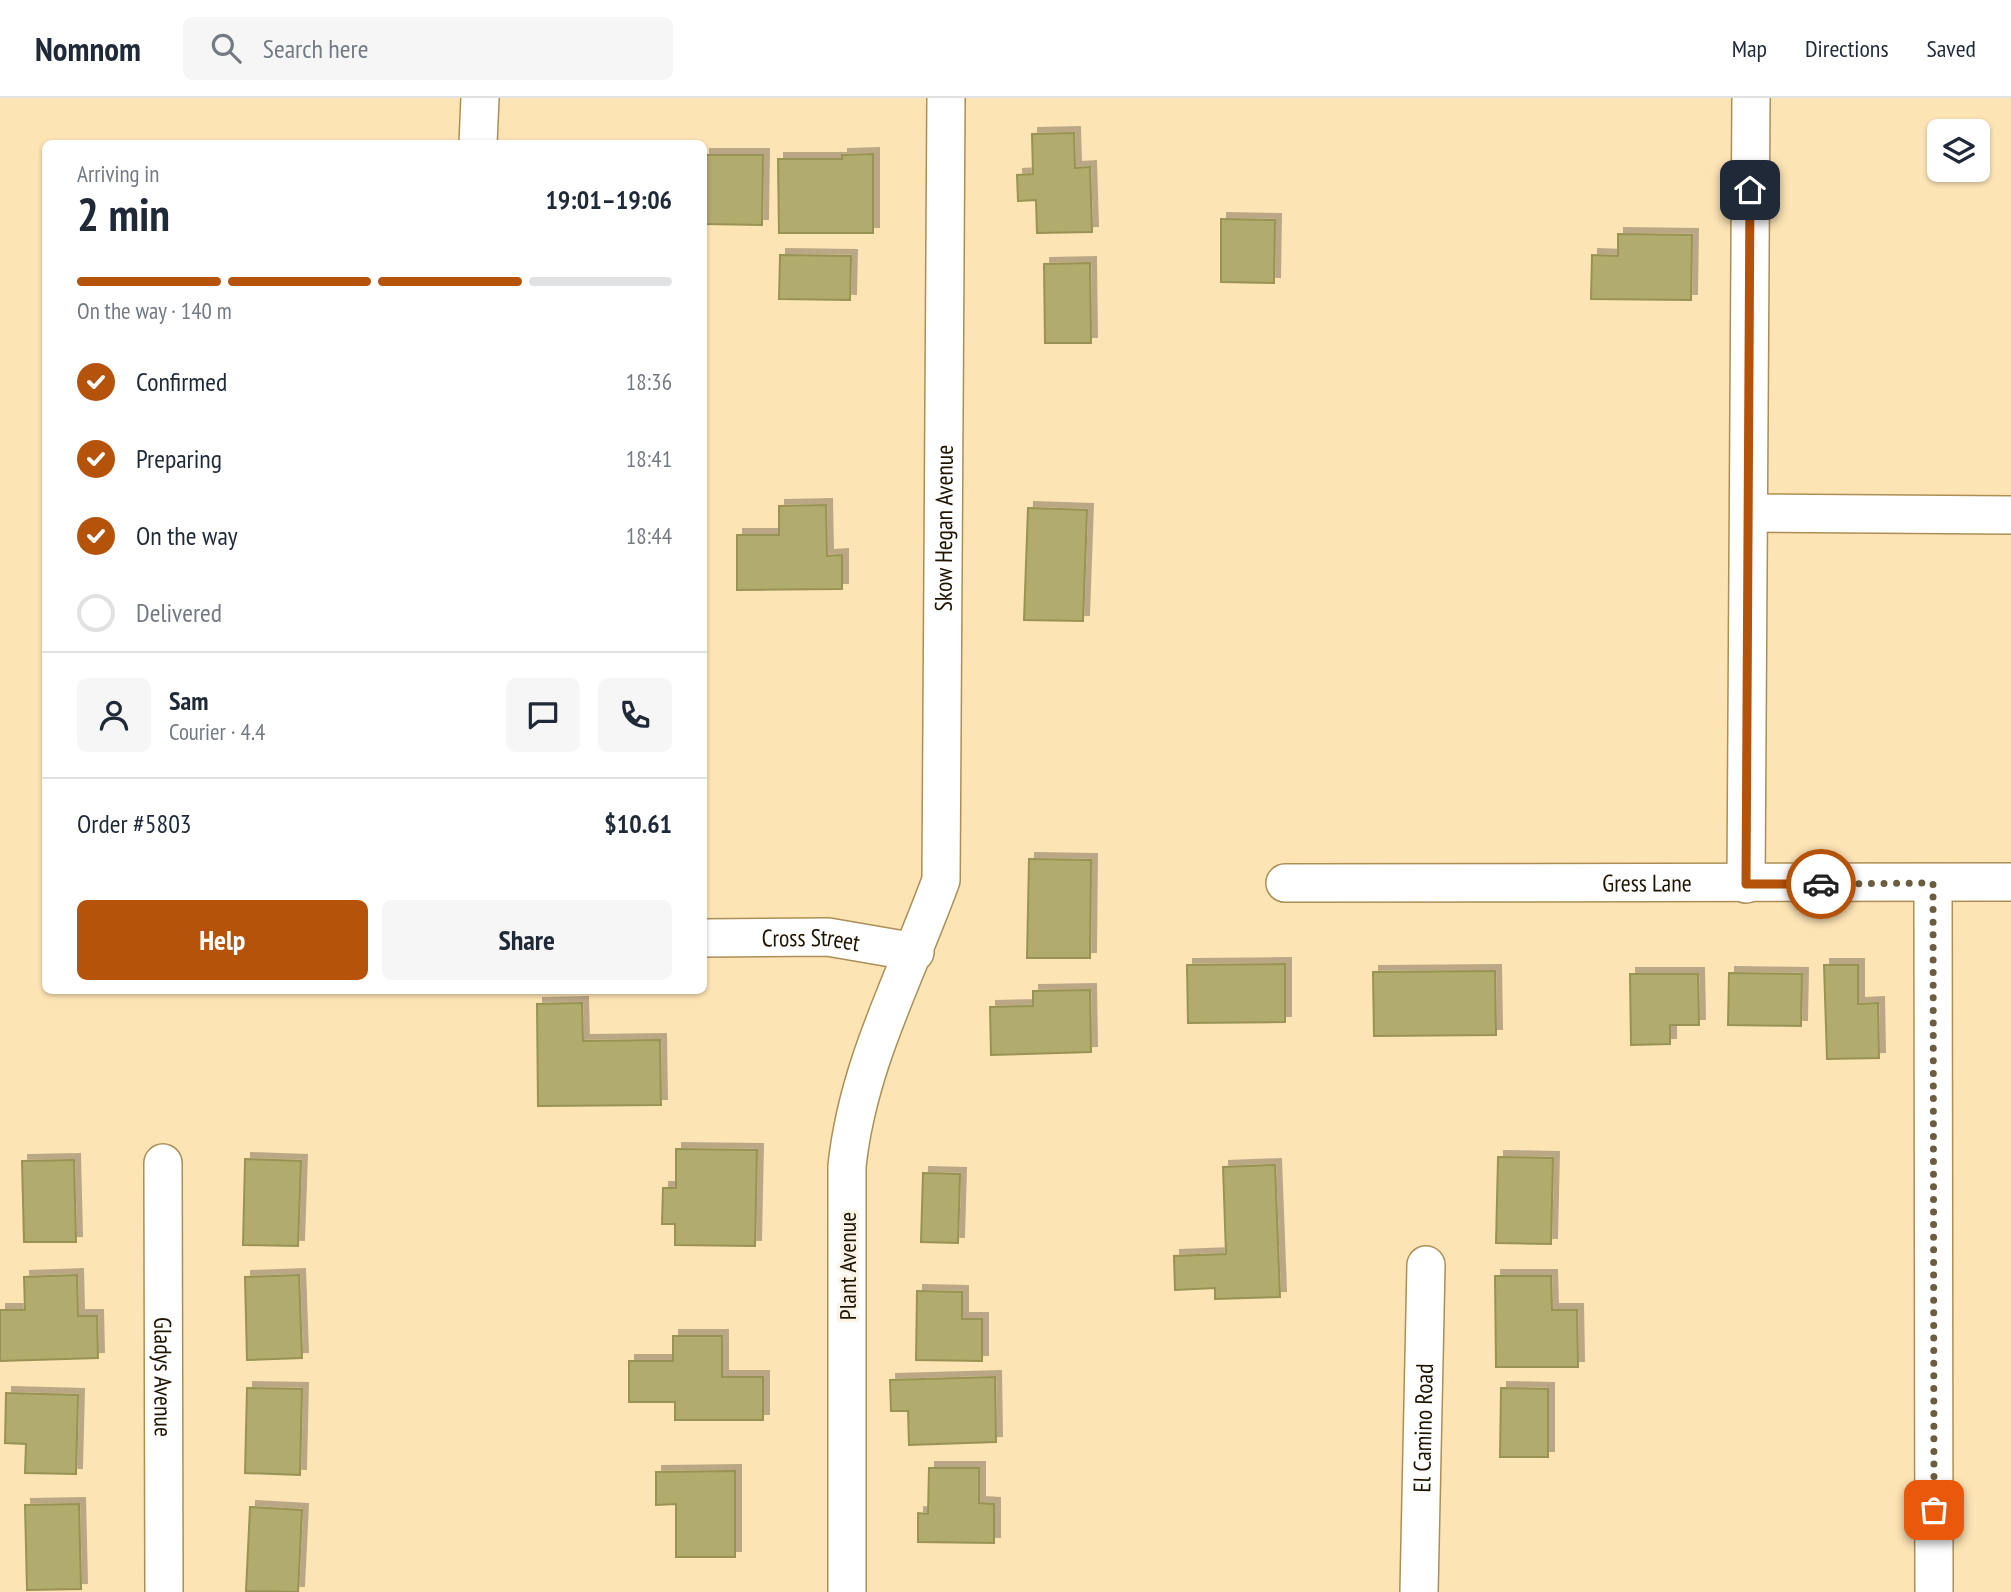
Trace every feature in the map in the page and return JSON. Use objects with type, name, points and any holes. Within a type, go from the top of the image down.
[{"type":"street","points":[[478,140],[480,98]]},
{"type":"street","name":"Skow Hegan Avenue","points":[[915,952],[941,880],[946,98]]},
{"type":"street","points":[[1746,884],[1752,98]]},
{"type":"street","points":[[1750,513],[2011,515]]},
{"type":"street","name":"Gress Lane","points":[[1285,883],[2011,882]]},
{"type":"street","points":[[1933,883],[1934,1592]]},
{"type":"street","name":"Cross Street","points":[[707,938],[828,937],[915,952]]},
{"type":"street","name":"Plant Avenue","points":[[846,1592],[846,1166],[852,1119],[868,1062],[915,952]]},
{"type":"street","name":"Gladys Avenue","points":[[163,1163],[164,1592]]},
{"type":"street","name":"El Camino Road","points":[[1419,1592],[1426,1265]]},
{"type":"building","points":[[1074,133],[1075,168],[1090,167],[1092,232],[1037,233],[1036,200],[1018,201],[1017,175],[1033,174],[1032,134]]},
{"type":"building","points":[[873,154],[873,233],[779,233],[778,159],[842,159],[842,155]]},
{"type":"building","points":[[707,155],[763,155],[762,225],[707,224]]},
{"type":"building","points":[[1221,219],[1275,220],[1274,283],[1221,282]]},
{"type":"building","points":[[1618,234],[1692,235],[1691,300],[1591,299],[1592,255],[1618,256]]},
{"type":"building","points":[[780,255],[851,256],[850,300],[779,299]]},
{"type":"building","points":[[1090,263],[1091,343],[1045,343],[1044,264]]},
{"type":"building","points":[[826,505],[827,556],[842,555],[842,589],[737,590],[737,535],[779,535],[779,506]]},
{"type":"building","points":[[1028,508],[1087,510],[1083,621],[1024,620]]},
{"type":"building","points":[[1029,859],[1091,860],[1090,958],[1027,958]]},
{"type":"building","points":[[1285,964],[1285,1022],[1188,1023],[1187,965]]},
{"type":"building","points":[[1824,965],[1858,965],[1858,1004],[1878,1003],[1879,1058],[1827,1059]]},
{"type":"building","points":[[1495,971],[1496,1035],[1374,1036],[1373,972]]},
{"type":"building","points":[[1729,973],[1802,974],[1801,1026],[1728,1025]]},
{"type":"building","points":[[1630,974],[1698,974],[1699,1025],[1670,1025],[1670,1044],[1631,1045]]},
{"type":"building","points":[[1090,990],[1091,1052],[991,1055],[990,1007],[1033,1006],[1033,991]]},
{"type":"building","points":[[582,1003],[583,1041],[660,1040],[661,1105],[538,1106],[537,1004]]},
{"type":"building","points":[[676,1149],[757,1150],[755,1246],[675,1245],[675,1224],[662,1224],[663,1188],[676,1188]]},
{"type":"building","points":[[1498,1157],[1553,1158],[1551,1244],[1496,1243]]},
{"type":"building","points":[[245,1159],[301,1161],[298,1246],[243,1245]]},
{"type":"building","points":[[74,1160],[76,1242],[24,1242],[22,1161]]},
{"type":"building","points":[[1275,1165],[1280,1297],[1215,1299],[1215,1288],[1175,1290],[1174,1256],[1226,1254],[1223,1167]]},
{"type":"building","points":[[923,1173],[960,1174],[958,1243],[921,1242]]},
{"type":"building","points":[[77,1275],[78,1316],[97,1316],[98,1358],[0,1361],[0,1310],[25,1310],[24,1277]]},
{"type":"building","points":[[299,1275],[302,1358],[247,1360],[245,1277]]},
{"type":"building","points":[[1495,1276],[1551,1276],[1552,1310],[1577,1310],[1578,1367],[1496,1367]]},
{"type":"building","points":[[917,1291],[962,1292],[962,1319],[982,1319],[982,1361],[916,1360]]},
{"type":"building","points":[[673,1336],[722,1336],[722,1377],[763,1377],[763,1420],[675,1420],[675,1402],[629,1402],[629,1361],[673,1361]]},
{"type":"building","points":[[995,1377],[996,1442],[909,1445],[908,1411],[891,1411],[890,1380]]},
{"type":"building","points":[[247,1388],[302,1389],[300,1475],[245,1473]]},
{"type":"building","points":[[1501,1388],[1548,1389],[1548,1457],[1500,1457]]},
{"type":"building","points":[[6,1393],[78,1395],[76,1474],[25,1473],[26,1444],[5,1443]]},
{"type":"building","points":[[929,1468],[979,1468],[979,1503],[994,1504],[994,1543],[918,1542],[918,1513],[928,1514]]},
{"type":"building","points":[[735,1471],[735,1557],[676,1557],[676,1504],[656,1505],[656,1472]]},
{"type":"building","points":[[79,1504],[81,1589],[27,1590],[25,1505]]},
{"type":"building","points":[[250,1507],[302,1510],[298,1592],[246,1591]]},
{"type":"way so far","points":[[1821,884],[1933,883],[1934,1510]]},
{"type":"route","points":[[1750,190],[1746,884],[1821,884]]}]
